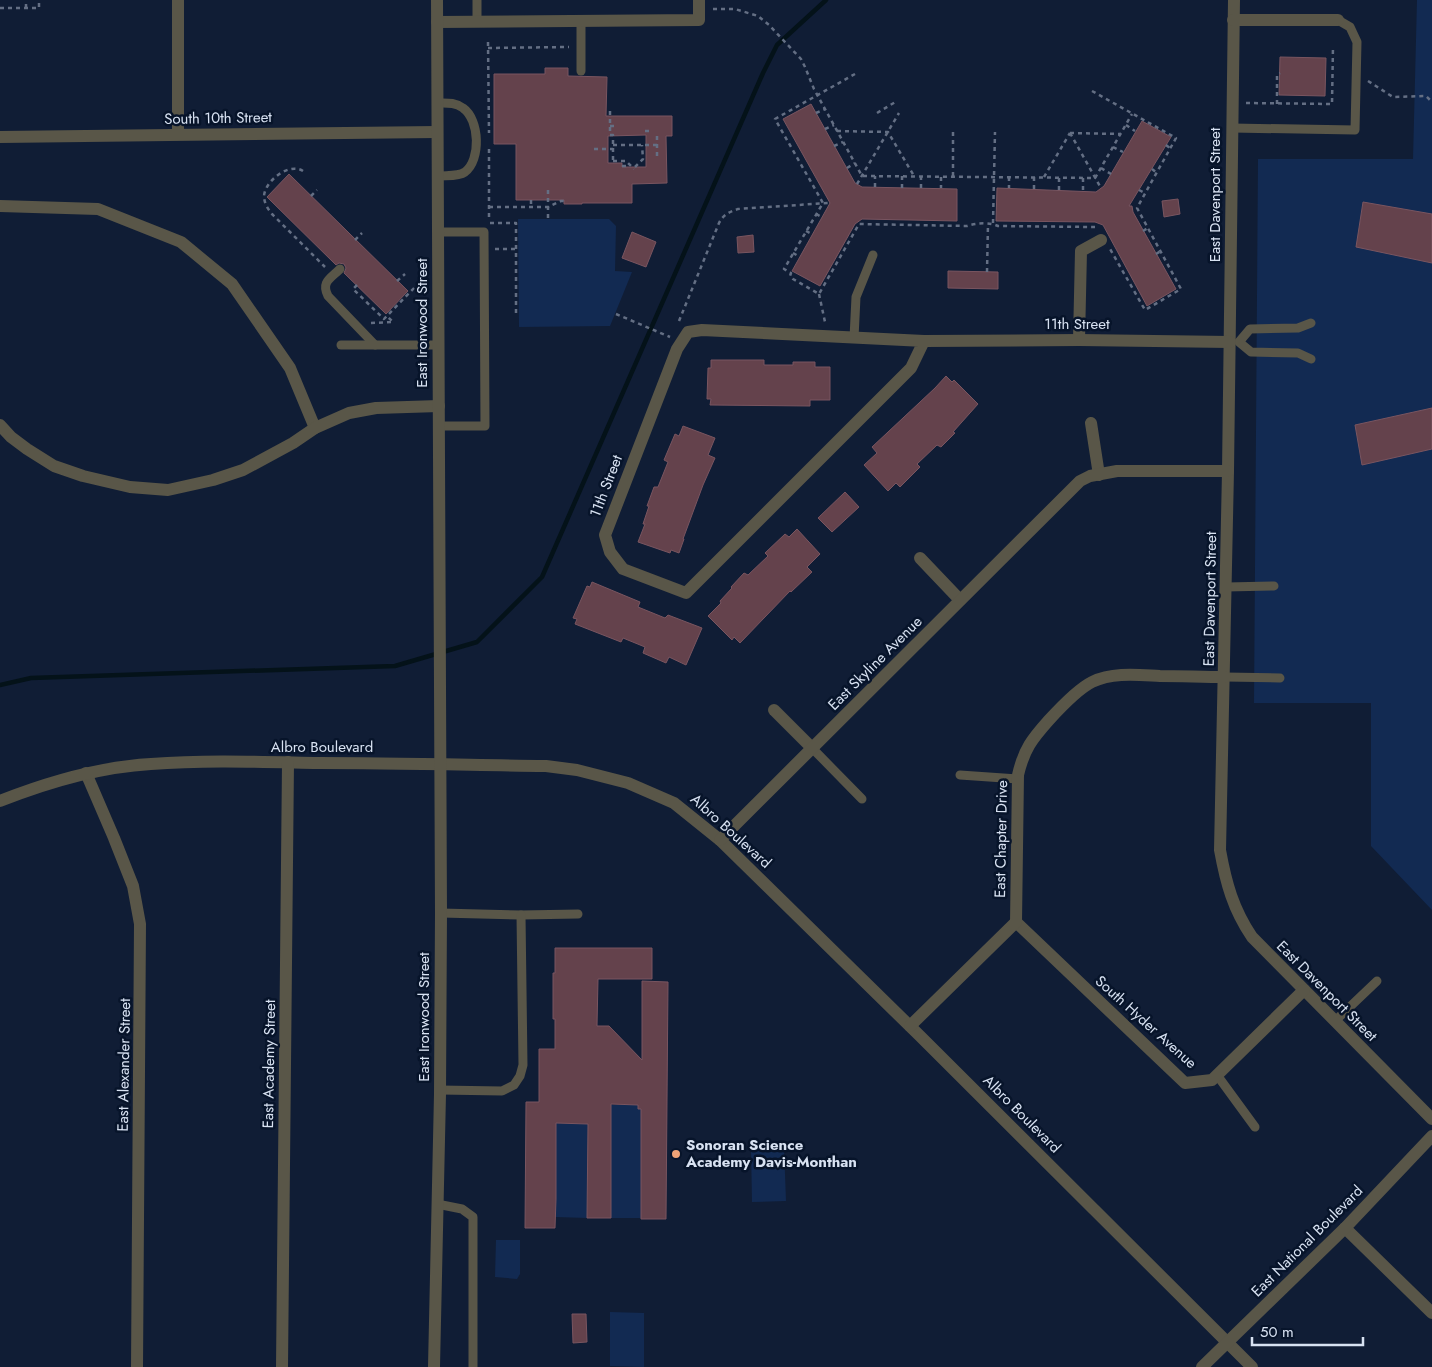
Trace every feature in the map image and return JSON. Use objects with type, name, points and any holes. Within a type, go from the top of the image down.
[{"type":"street","points":[[178,0],[178,134]]},
{"type":"street","name":"East Ironwood Street","points":[[434,1367],[440,1090],[441,913],[437,0]]},
{"type":"street","name":"East Davenport Street","points":[[1234,0],[1232,103],[1234,342],[1228,472],[1220,850],[1226,880],[1237,913],[1252,937],[1432,1119]]},
{"type":"street","points":[[437,22],[581,20],[699,10]]},
{"type":"street","points":[[1233,20],[1338,20]]},
{"type":"street","name":"South 10th Street","points":[[0,137],[437,132]]},
{"type":"street","points":[[0,206],[98,210],[181,242],[232,284],[290,368],[315,428]]},
{"type":"street","points":[[1079,340],[1080,251],[1102,237]]},
{"type":"street","name":"11th Street","points":[[924,341],[911,368],[686,592],[623,569],[610,552],[605,535],[677,350],[688,332],[702,330],[924,341],[1234,342]]},
{"type":"street","points":[[0,425],[27,448],[54,466],[83,476],[130,487],[168,490],[213,480],[243,470],[293,443],[315,428],[349,413],[376,408],[439,406]]},
{"type":"street","points":[[1091,423],[1099,475]]},
{"type":"street","name":"East Skyline Avenue","points":[[720,840],[1080,481],[1090,476],[1117,471],[1228,472]]},
{"type":"street","points":[[920,558],[960,600]]},
{"type":"street","name":"East Chapter Drive","points":[[1016,922],[1018,780],[1021,762],[1032,739],[1054,715],[1083,688],[1093,682],[1116,675],[1225,677]]},
{"type":"street","points":[[774,710],[812,748]]},
{"type":"street","name":"Albro Boulevard","points":[[0,800],[86,773],[150,764],[288,762],[546,766],[577,770],[628,783],[674,803],[720,840],[910,1026],[1252,1367]]},
{"type":"street","name":"East Academy Street","points":[[282,1367],[288,762]]},
{"type":"street","name":"East Alexander Street","points":[[86,773],[121,853],[133,886],[140,924],[137,1367]]},
{"type":"street","points":[[910,1026],[1016,922]]},
{"type":"street","name":"South Hyder Avenue","points":[[1016,922],[1185,1083],[1212,1080],[1304,990]]},
{"type":"street","name":"East National Boulevard","points":[[1202,1367],[1345,1228],[1432,1136]]},
{"type":"street","points":[[1345,1228],[1432,1313]]},
{"type":"lane","points":[[476,21],[477,0]]},
{"type":"lane","points":[[581,20],[581,71]]},
{"type":"lane","points":[[1232,128],[1355,130],[1357,42],[1350,27],[1338,20]]},
{"type":"lane","points":[[437,103],[455,103],[465,109],[472,117],[477,139],[476,152],[465,172],[456,175],[438,176]]},
{"type":"lane","points":[[438,232],[484,232],[485,426],[439,426]]},
{"type":"lane","points":[[854,338],[856,297],[873,255]]},
{"type":"lane","points":[[336,272],[325,284],[328,296],[375,346]]},
{"type":"lane","points":[[1311,323],[1298,328],[1250,329],[1234,342],[1251,352],[1298,354],[1311,359]]},
{"type":"lane","points":[[340,346],[439,345]]},
{"type":"lane","points":[[1226,587],[1274,586]]},
{"type":"lane","points":[[1225,677],[1280,678]]},
{"type":"lane","points":[[812,748],[862,799]]},
{"type":"lane","points":[[960,775],[1018,780]]},
{"type":"lane","points":[[441,913],[578,914]]},
{"type":"lane","points":[[440,1090],[502,1091],[514,1085],[520,1076],[522,1065],[520,915]]},
{"type":"lane","points":[[1335,1021],[1377,981]]},
{"type":"lane","points":[[1217,1075],[1255,1127]]},
{"type":"lane","points":[[438,1204],[462,1209],[473,1217],[473,1367]]},
{"type":"path","points":[[26,0],[26,8]]},
{"type":"path","points":[[0,8],[39,8],[39,0]]},
{"type":"path","points":[[699,10],[735,9],[758,16],[793,50],[801,59],[825,109],[862,176]]},
{"type":"path","points":[[1232,103],[1332,104],[1333,46]]},
{"type":"path","points":[[488,48],[569,47]]},
{"type":"path","points":[[1277,104],[1277,75],[1280,73]]},
{"type":"path","points":[[823,203],[775,120],[855,74]]},
{"type":"path","points":[[1365,79],[1393,97],[1426,96],[1432,102]]},
{"type":"path","points":[[1092,91],[1176,138],[1137,208]]},
{"type":"path","points":[[877,112],[897,101]]},
{"type":"path","points":[[816,113],[825,109]]},
{"type":"path","points":[[610,111],[610,135],[613,135],[613,162],[626,161],[630,166]]},
{"type":"path","points":[[857,184],[899,113]]},
{"type":"path","points":[[1095,178],[1132,114]]},
{"type":"path","points":[[825,129],[834,125]]},
{"type":"path","points":[[1126,125],[1136,131]]},
{"type":"path","points":[[610,126],[617,126]]},
{"type":"path","points":[[645,131],[652,131]]},
{"type":"path","points":[[837,132],[888,132]]},
{"type":"path","points":[[888,132],[914,176]]},
{"type":"path","points":[[953,132],[953,177]]},
{"type":"path","points":[[993,224],[995,132]]},
{"type":"path","points":[[1070,133],[1121,134]]},
{"type":"path","points":[[1044,178],[1070,133]]},
{"type":"path","points":[[1070,133],[1101,188]]},
{"type":"path","points":[[656,136],[657,156]]},
{"type":"path","points":[[834,146],[843,142]]},
{"type":"path","points":[[791,147],[797,144]]},
{"type":"path","points":[[613,145],[657,145]]},
{"type":"path","points":[[622,166],[634,168],[643,159],[642,145]]},
{"type":"path","points":[[1166,145],[1170,148]]},
{"type":"path","points":[[1114,147],[1123,152]]},
{"type":"path","points":[[594,149],[613,149]]},
{"type":"path","points":[[801,164],[806,161]]},
{"type":"path","points":[[847,168],[855,163]]},
{"type":"path","points":[[303,171],[298,168],[291,169],[272,180],[265,190],[264,198],[266,205],[272,214],[336,272]]},
{"type":"path","points":[[1101,168],[1111,174]]},
{"type":"path","points":[[1152,169],[1157,173]]},
{"type":"path","points":[[862,176],[1095,178]]},
{"type":"path","points":[[875,176],[875,187]]},
{"type":"path","points":[[902,176],[902,188]]},
{"type":"path","points":[[921,176],[921,188]]},
{"type":"path","points":[[941,177],[941,188]]},
{"type":"path","points":[[1009,177],[1009,188]]},
{"type":"path","points":[[1034,177],[1034,189]]},
{"type":"path","points":[[1059,178],[1059,190]]},
{"type":"path","points":[[1083,178],[1083,191]]},
{"type":"path","points":[[814,188],[820,185]]},
{"type":"path","points":[[311,196],[317,190]]},
{"type":"path","points":[[548,190],[548,219]]},
{"type":"path","points":[[1139,190],[1145,194]]},
{"type":"path","points":[[531,200],[531,207]]},
{"type":"path","points":[[489,207],[548,207],[564,201]]},
{"type":"path","points":[[819,294],[793,279],[790,276],[791,273],[784,269],[823,203]]},
{"type":"path","points":[[676,329],[722,218],[726,214],[738,209],[828,203]]},
{"type":"path","points":[[1132,208],[1137,208]]},
{"type":"path","points":[[828,337],[819,294],[858,223],[921,226],[993,224],[998,226],[1082,227],[1102,237],[1138,293],[1145,310],[1181,289],[1137,208]]},
{"type":"path","points":[[816,214],[822,217]]},
{"type":"path","points":[[874,225],[875,219]]},
{"type":"path","points":[[900,220],[900,225]]},
{"type":"path","points":[[921,220],[921,226]]},
{"type":"path","points":[[941,220],[941,226]]},
{"type":"path","points":[[489,222],[516,223],[516,314]]},
{"type":"path","points":[[1034,222],[1034,227]]},
{"type":"path","points":[[1058,222],[1058,227]]},
{"type":"path","points":[[1082,222],[1082,227]]},
{"type":"path","points":[[987,272],[988,224]]},
{"type":"path","points":[[1143,231],[1148,228]]},
{"type":"path","points":[[806,231],[812,234]]},
{"type":"path","points":[[355,240],[362,233]]},
{"type":"path","points":[[484,248],[516,249]]},
{"type":"path","points":[[1111,251],[1116,248]]},
{"type":"path","points":[[1156,254],[1161,251]]},
{"type":"path","points":[[793,253],[800,256]]},
{"type":"path","points":[[1124,272],[1128,270]]},
{"type":"path","points":[[1168,274],[1172,272]]},
{"type":"path","points":[[397,281],[405,274]]},
{"type":"path","points":[[357,285],[353,289],[384,319],[417,285]]},
{"type":"path","points":[[616,314],[673,338]]},
{"type":"path","points":[[354,323],[393,322],[387,316]]},
{"type":"shaded area","points":[[1417,0],[1432,0],[1432,910],[1371,846],[1371,703],[1254,703],[1258,159],[1413,159]]},
{"type":"shaded area","points":[[518,219],[609,219],[616,226],[615,271],[632,272],[610,326],[519,327]]},
{"type":"shaded area","points":[[609,1105],[638,1105],[641,1109],[641,1218],[611,1218],[611,1115]]},
{"type":"shaded area","points":[[556,1123],[588,1124],[587,1218],[555,1217]]},
{"type":"shaded area","points":[[784,1147],[786,1201],[752,1202],[751,1148]]},
{"type":"shaded area","points":[[496,1240],[520,1240],[520,1274],[517,1279],[495,1277]]},
{"type":"shaded area","points":[[610,1312],[644,1313],[644,1367],[610,1366]]},
{"type":"building","points":[[1280,57],[1326,58],[1325,96],[1279,95]]},
{"type":"building","points":[[545,68],[568,68],[568,76],[607,77],[606,116],[672,116],[672,136],[666,136],[667,183],[632,184],[632,203],[564,204],[564,200],[516,200],[516,144],[494,144],[494,74],[545,74]],"holes":[[[646,135],[646,167],[622,167],[622,163],[608,163],[608,136]]]},
{"type":"building","points":[[811,104],[855,183],[862,187],[957,189],[957,221],[862,219],[855,224],[820,286],[792,271],[830,203],[783,119]]},
{"type":"building","points":[[1142,121],[1171,137],[1129,206],[1132,206],[1133,212],[1176,289],[1147,306],[1103,225],[1095,222],[996,221],[997,188],[1096,192],[1104,186]]},
{"type":"building","points":[[289,174],[408,291],[386,314],[344,273],[346,268],[344,264],[339,263],[336,265],[267,197]]},
{"type":"building","points":[[1178,199],[1180,214],[1164,217],[1162,201]]},
{"type":"building","points":[[1363,202],[1432,214],[1432,263],[1356,247]]},
{"type":"building","points":[[632,232],[656,242],[646,267],[622,258]]},
{"type":"building","points":[[753,235],[754,252],[738,253],[737,237]]},
{"type":"building","points":[[948,271],[998,272],[998,289],[948,288]]},
{"type":"building","points":[[711,360],[764,360],[764,365],[793,365],[793,362],[815,362],[815,367],[830,367],[830,400],[810,400],[810,406],[710,405],[711,399],[707,399],[708,368],[711,368]]},
{"type":"building","points":[[946,376],[952,382],[954,380],[978,404],[941,447],[937,445],[917,464],[920,467],[900,487],[896,483],[888,491],[864,465],[877,453],[872,447]]},
{"type":"building","points":[[1432,408],[1432,449],[1362,465],[1355,425]]},
{"type":"building","points":[[683,426],[715,438],[708,455],[715,458],[703,485],[679,553],[671,550],[670,553],[638,542],[645,524],[643,524],[649,506],[647,506],[654,487],[658,487],[668,462],[664,460],[675,434],[679,436]]},
{"type":"building","points":[[845,492],[859,507],[832,532],[818,518]]},
{"type":"building","points":[[797,529],[820,554],[807,567],[812,572],[790,591],[740,643],[734,637],[732,640],[708,616],[721,603],[720,601],[744,573],[748,575],[768,556],[765,553],[785,534],[789,537]]},
{"type":"building","points":[[592,582],[640,602],[638,607],[665,618],[668,615],[702,628],[686,665],[669,657],[666,663],[643,653],[645,647],[623,638],[621,642],[575,624],[577,619],[573,618],[587,586],[590,587]]},
{"type":"building","points":[[555,948],[652,948],[652,979],[598,979],[597,1026],[609,1026],[642,1060],[642,981],[668,982],[666,1219],[641,1219],[641,1109],[638,1109],[638,1105],[611,1104],[611,1218],[587,1218],[588,1124],[556,1123],[555,1228],[525,1228],[526,1102],[539,1102],[539,1049],[555,1049],[553,973],[555,973]]},
{"type":"building","points":[[572,1314],[586,1314],[587,1342],[573,1343]]},
{"type":"waterway","points":[[0,685],[31,678],[395,666],[477,642],[542,577],[763,73],[777,45],[826,0]]},
{"type":"place","name":"Sonoran Science Academy Davis-Monthan","points":[[676,1154]]}]
